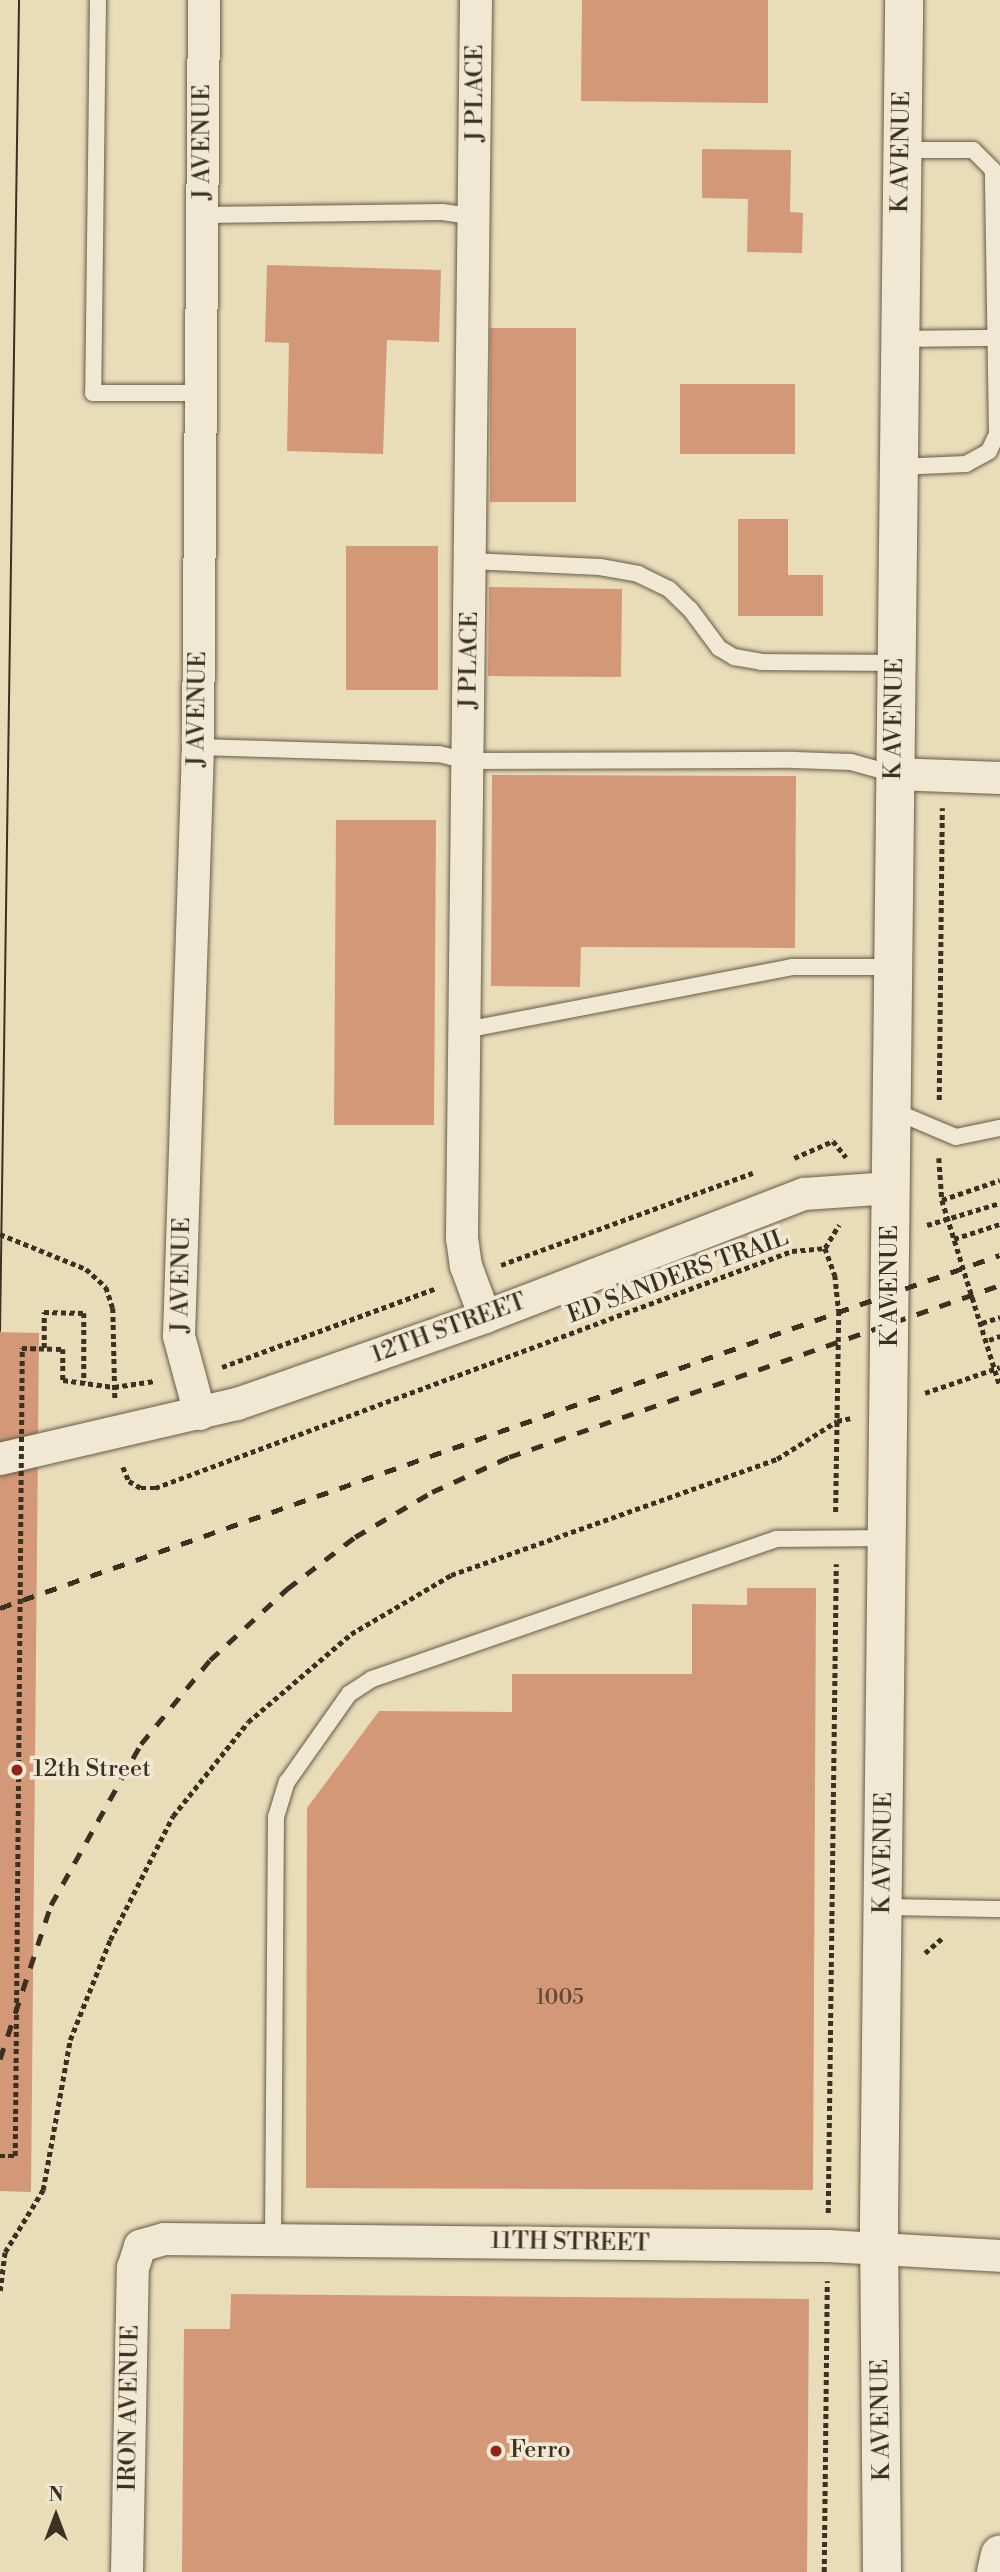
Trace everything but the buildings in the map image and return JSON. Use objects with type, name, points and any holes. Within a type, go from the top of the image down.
[{"type":"main road","name":"K AVENUE","points":[[882,2572],[879,2248],[904,0]]},
{"type":"main road","points":[[996,2572],[1000,2554]]},
{"type":"street","name":"J AVENUE","points":[[200,1414],[179,1336],[198,747],[204,0]]},
{"type":"street","name":"J PLACE","points":[[476,0],[476,217],[462,1238],[466,1266],[485,1317]]},
{"type":"street","points":[[894,774],[1000,778]]},
{"type":"street","name":"12TH STREET","points":[[0,1459],[200,1414],[485,1317],[804,1195],[891,1188]]},
{"type":"street","name":"11TH STREET","points":[[140,2246],[164,2239],[879,2248],[1000,2256]]},
{"type":"street","name":"IRON AVENUE","points":[[127,2572],[132,2267],[140,2246]]},
{"type":"lane","points":[[97,0],[93,393],[199,393]]},
{"type":"lane","points":[[898,467],[965,464],[989,451],[997,434],[998,338],[993,170],[973,149],[902,149]]},
{"type":"lane","points":[[202,215],[442,212],[476,217]]},
{"type":"lane","points":[[900,339],[998,338]]},
{"type":"lane","points":[[471,561],[600,567],[638,574],[669,589],[690,609],[719,648],[734,657],[761,662],[896,663]]},
{"type":"lane","points":[[198,747],[439,754],[468,761],[851,762],[894,774]]},
{"type":"lane","points":[[465,1030],[792,967],[892,967]]},
{"type":"lane","points":[[892,1110],[956,1137],[1000,1128]]},
{"type":"lane","points":[[273,2241],[276,1816],[287,1782],[349,1693],[372,1679],[776,1539],[888,1538]]},
{"type":"lane","points":[[883,1906],[1000,1909]]},
{"type":"path","points":[[939,1097],[942,807]]},
{"type":"path","points":[[787,1160],[834,1141],[846,1153]]},
{"type":"path","points":[[939,1161],[942,1200],[999,1368],[1000,1386]]},
{"type":"path","points":[[492,1268],[761,1170]]},
{"type":"path","points":[[942,1200],[1000,1180]]},
{"type":"path","points":[[921,1225],[949,1221],[1000,1203]]},
{"type":"path","points":[[954,1240],[1000,1224]]},
{"type":"path","points":[[825,1248],[838,1228]]},
{"type":"path","points":[[0,1234],[86,1269],[106,1287],[113,1308],[116,1406]]},
{"type":"path","name":"ED SANDERS TRAIL","points":[[121,1455],[129,1480],[141,1488],[155,1488],[792,1251],[825,1248],[835,1275],[839,1311],[836,1512]]},
{"type":"path","points":[[235,1364],[447,1284]]},
{"type":"path","points":[[44,1348],[44,1312],[84,1312],[84,1382]]},
{"type":"path","points":[[982,1323],[1000,1317]]},
{"type":"path","points":[[989,1340],[1000,1336]]},
{"type":"path","points":[[0,2156],[15,2156],[22,1348],[62,1349],[62,1380],[114,1387],[148,1382]]},
{"type":"path","points":[[921,1394],[999,1368]]},
{"type":"path","points":[[828,2220],[836,1569]]},
{"type":"path","points":[[925,1953],[940,1938],[952,1938]]},
{"type":"path","points":[[824,2572],[827,2274]]},
{"type":"tram line","points":[[0,1331],[19,0]]},
{"type":"railway","points":[[0,1608],[1000,1255]]},
{"type":"railway","points":[[0,2059],[51,1905],[141,1744],[210,1660],[287,1589],[355,1537],[432,1492],[509,1457],[1000,1285]]},
{"type":"place","name":"12th Street","points":[[17,1770]]},
{"type":"place","name":"Ferro","points":[[496,2451]]}]
